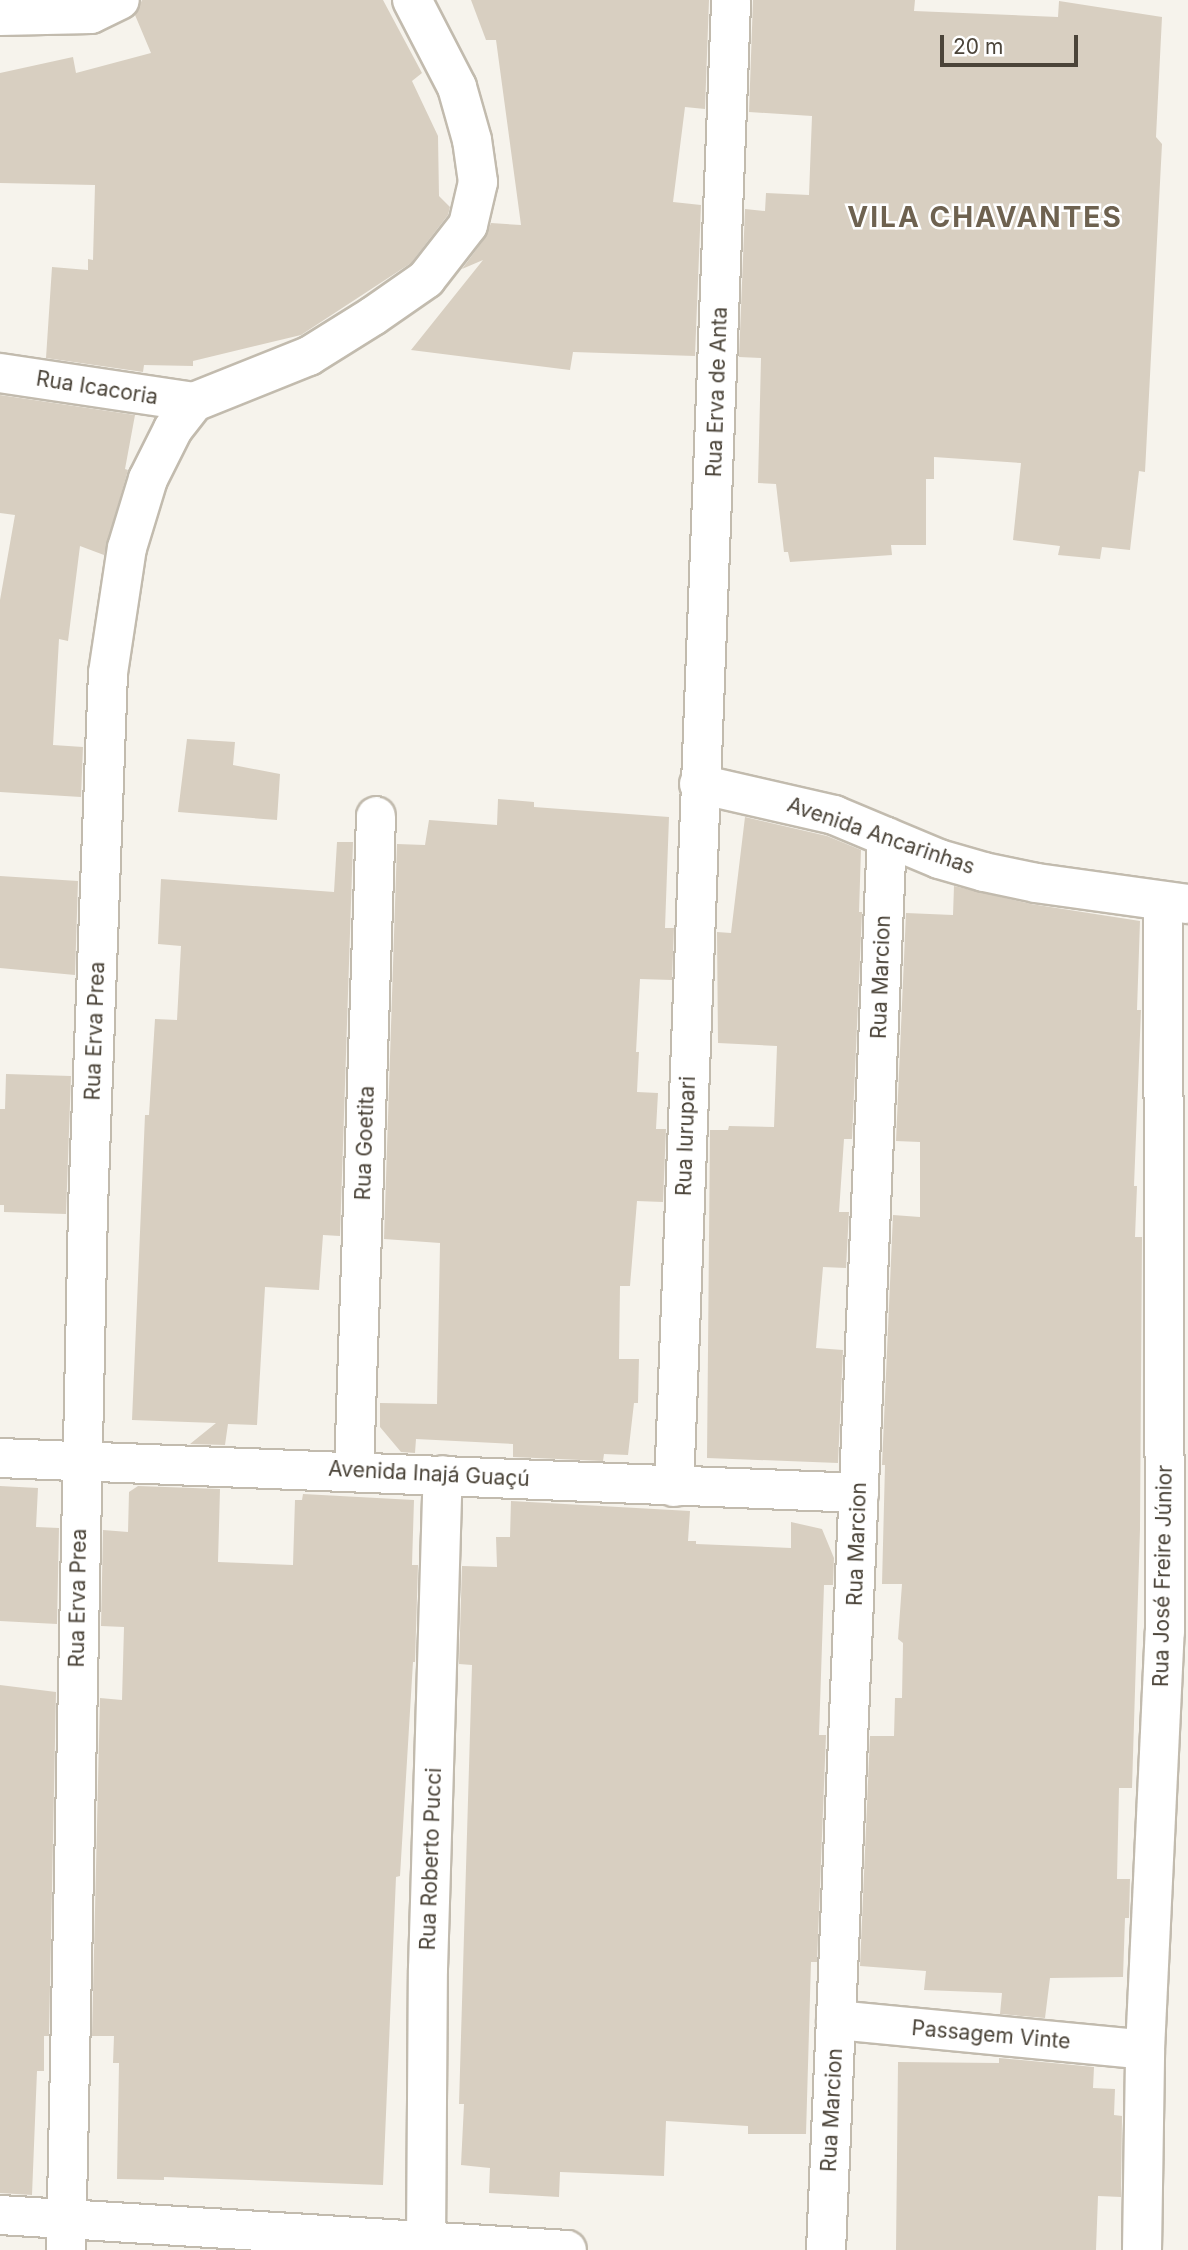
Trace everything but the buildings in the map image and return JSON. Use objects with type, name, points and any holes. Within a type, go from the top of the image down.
[{"type":"street","points":[[0,16],[91,14],[120,0]]},
{"type":"street","points":[[194,402],[309,356],[373,316],[426,279],[468,225],[478,182],[472,140],[457,87],[412,0]]},
{"type":"street","name":"Rua Erva de Anta","points":[[699,785],[706,688],[731,0]]},
{"type":"street","name":"Rua Icacoria","points":[[0,373],[194,402]]},
{"type":"street","name":"Rua Erva Prea","points":[[66,2234],[81,1463],[108,673],[127,548],[148,479],[173,429],[194,402]]},
{"type":"street","name":"Avenida Ancarinhas","points":[[699,785],[834,815],[939,859],[997,875],[1176,903]]},
{"type":"street","name":"Rua Iurupari","points":[[674,1487],[699,785]]},
{"type":"street","name":"Rua Goetita","points":[[354,1470],[376,816]]},
{"type":"street","name":"Rua Marcion","points":[[826,2250],[887,837]]},
{"type":"street","name":"Rua José Freire Júnior","points":[[1142,2250],[1145,2050],[1177,1634],[1176,903]]},
{"type":"street","name":"Avenida Inajá Guaçú","points":[[0,1458],[81,1463],[354,1470],[674,1487],[859,1493]]},
{"type":"street","name":"Rua Roberto Pucci","points":[[426,2244],[428,1969],[443,1475]]},
{"type":"street","name":"Passagem Vinte","points":[[836,2021],[1145,2050]]},
{"type":"street","points":[[0,2215],[66,2234],[567,2250]]},
{"type":"district","name":"VILA CHAVANTES","points":[[985,217]]}]
